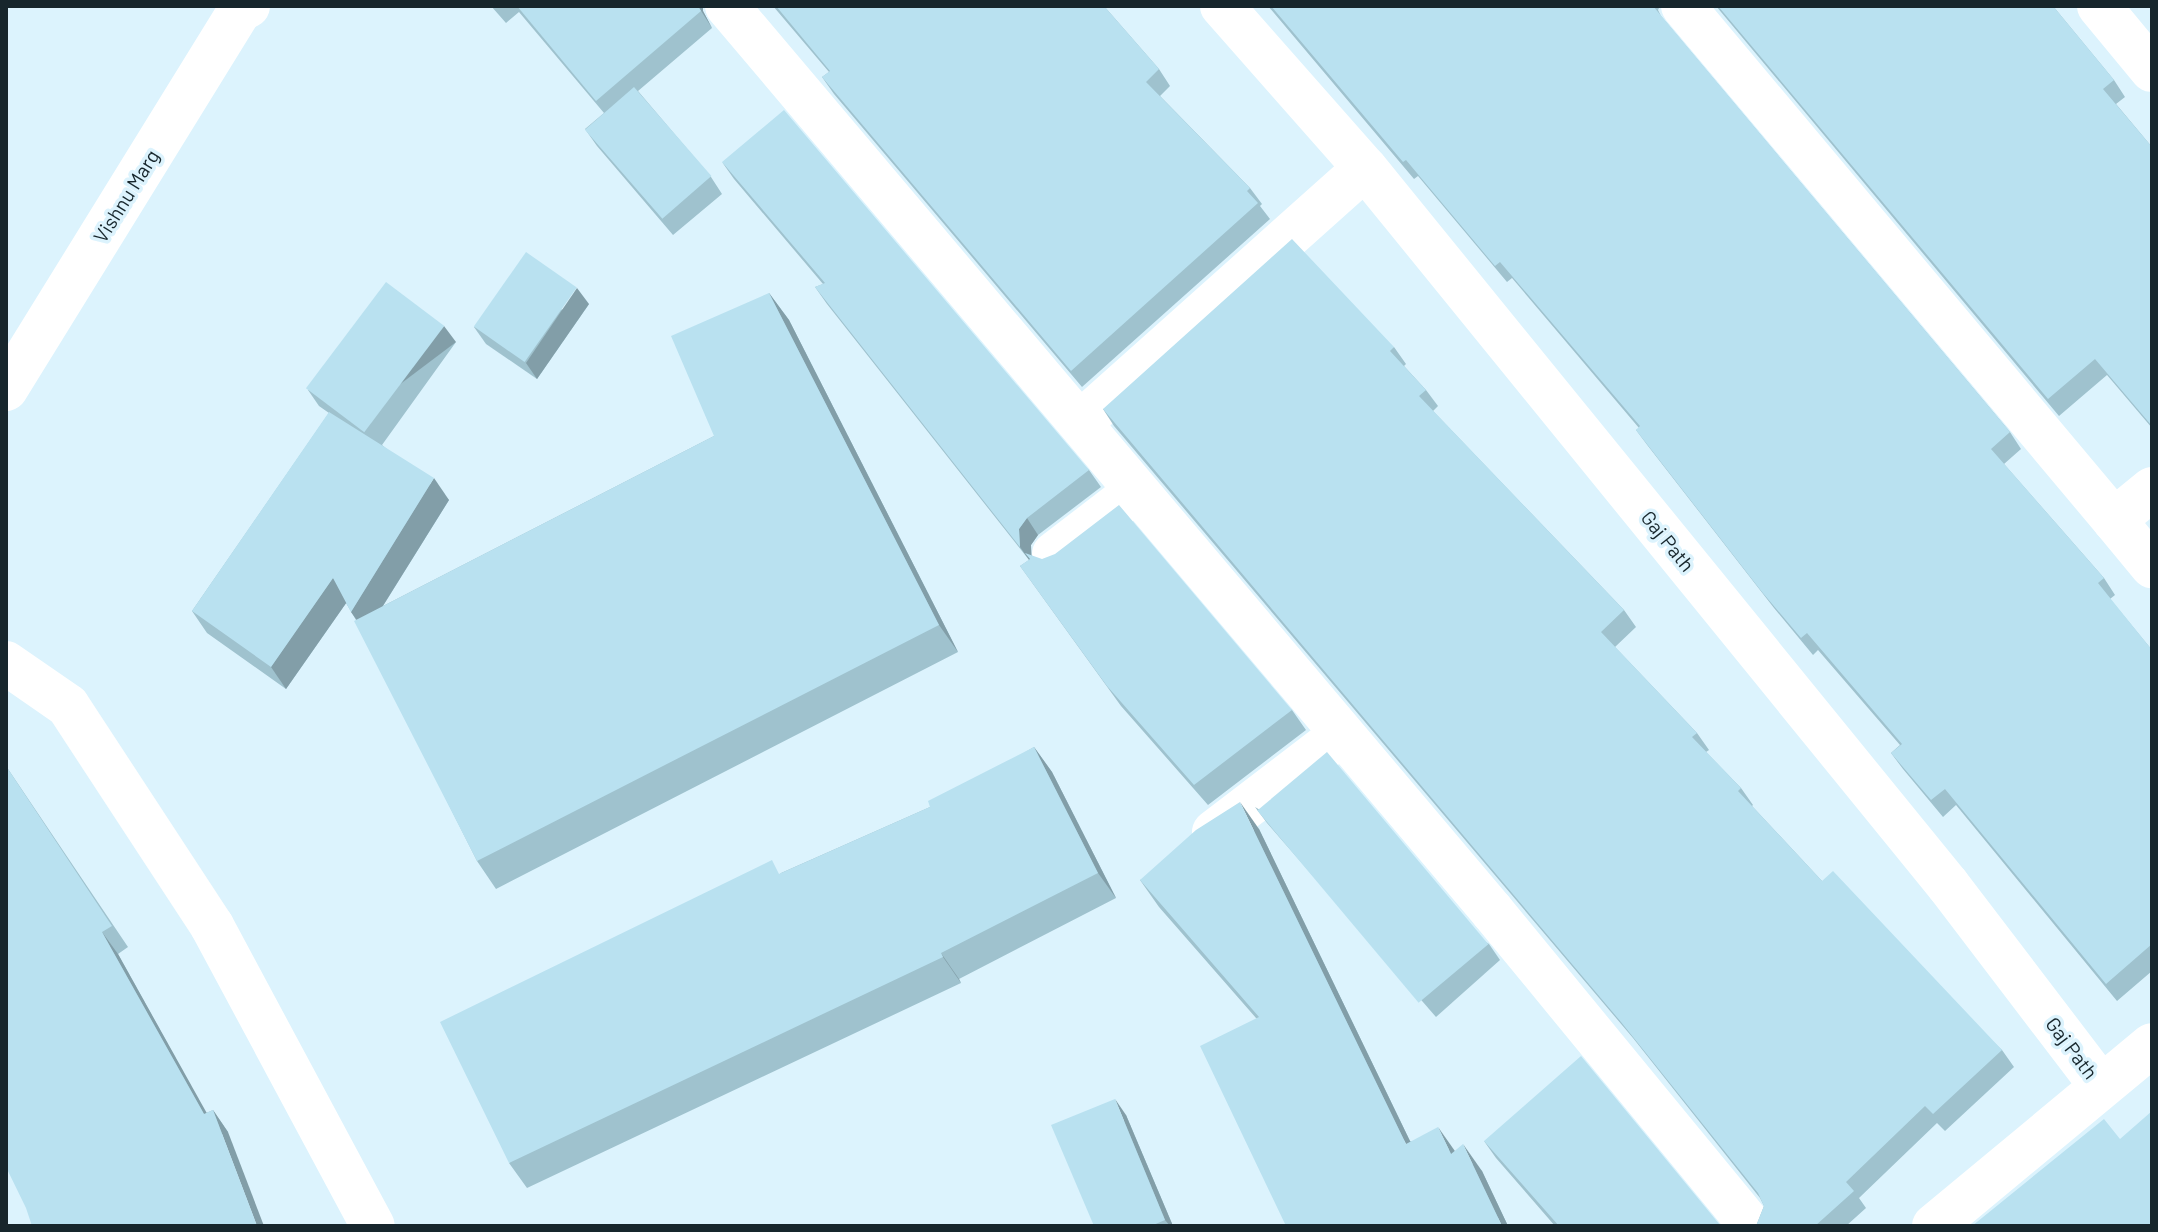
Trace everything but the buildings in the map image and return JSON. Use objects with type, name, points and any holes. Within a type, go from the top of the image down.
[{"type":"street","name":"Vishnu Marg","points":[[6,389],[240,10],[248,6]]},
{"type":"street","points":[[727,6],[1751,1226]]},
{"type":"street","name":"Gaj Path","points":[[1222,6],[1365,168],[1948,885],[2101,1086]]},
{"type":"street","points":[[1683,6],[2152,566]]},
{"type":"street","points":[[2099,6],[2152,70]]},
{"type":"street","points":[[1080,423],[1365,168]]},
{"type":"street","points":[[2114,520],[2152,489]]},
{"type":"street","points":[[1054,554],[1136,491]]},
{"type":"street","points":[[6,663],[68,706],[212,926],[373,1226]]},
{"type":"street","points":[[1214,832],[1341,735]]},
{"type":"street","points":[[1934,1226],[2152,1045]]}]
